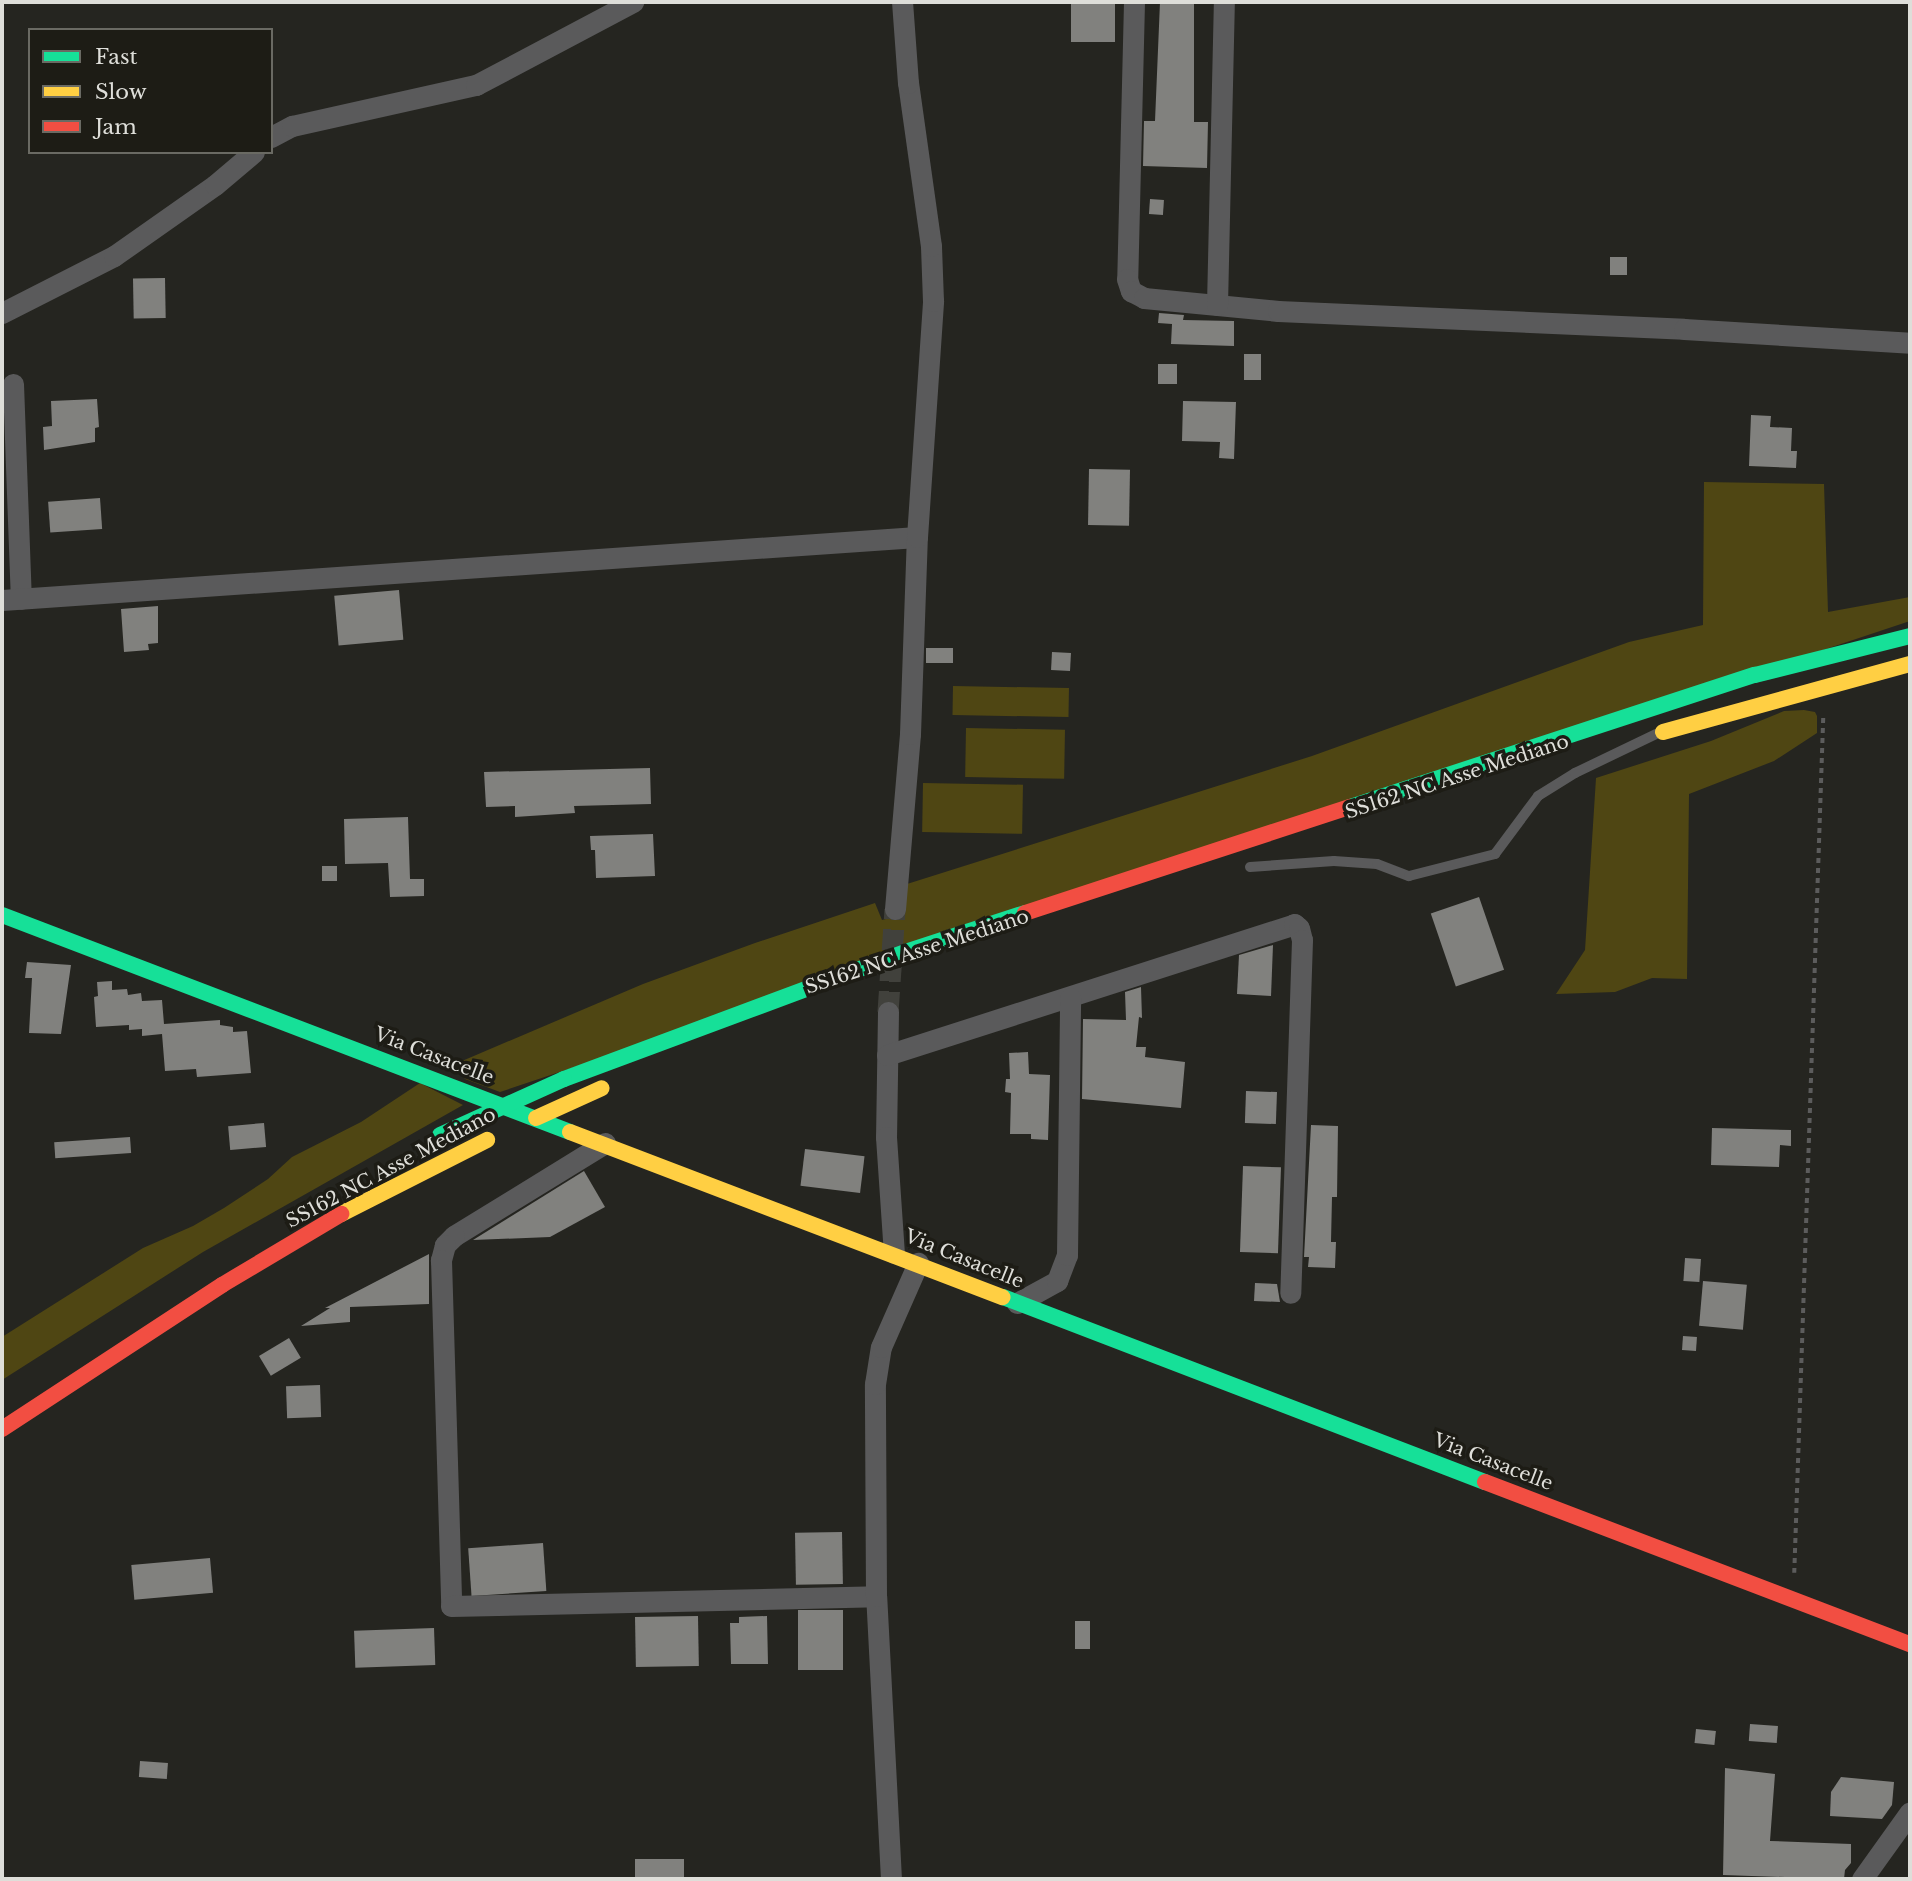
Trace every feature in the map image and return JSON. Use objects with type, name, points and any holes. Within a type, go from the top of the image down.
[{"type":"main road","name":"SS162 NC Asse Mediano","points":[[434,1138],[564,1079],[908,951],[1755,675],[1910,636]]},
{"type":"main road","name":"SS162 NC Asse Mediano","points":[[1551,768],[1759,703],[1910,664]]},
{"type":"main road","points":[[1244,869],[1316,846]]},
{"type":"main road","name":"Via Casacelle","points":[[2,915],[894,1253],[1017,1303],[1910,1644]]},
{"type":"main road","name":"SS162 NC Asse Mediano","points":[[2,1429],[233,1278],[341,1214],[498,1135],[608,1086]]},
{"type":"street","points":[[273,136],[292,126],[476,85],[633,2]]},
{"type":"street","points":[[895,909],[910,734],[917,537],[933,301],[931,246],[908,83],[902,2]]},
{"type":"street","points":[[1134,2],[1127,279],[1131,292],[1144,298],[1278,311],[1685,329],[1910,343]]},
{"type":"street","points":[[1217,305],[1224,2]]},
{"type":"street","points":[[2,313],[114,256],[215,185],[252,154]]},
{"type":"street","points":[[13,384],[12,600],[917,537]]},
{"type":"street","points":[[887,1055],[1294,924],[1299,928],[1302,940],[1290,1293]]},
{"type":"street","points":[[1017,1303],[1058,1280],[1067,1255],[1070,998]]},
{"type":"street","points":[[888,1012],[886,1137],[894,1253]]},
{"type":"street","points":[[605,1143],[454,1236],[445,1245],[441,1260],[451,1606],[876,1596]]},
{"type":"street","points":[[891,1879],[876,1596],[875,1384],[881,1347],[918,1264]]},
{"type":"street","points":[[1862,1879],[1910,1812]]},
{"type":"lane","points":[[1244,869],[1334,860],[1377,864],[1409,876],[1494,854],[1538,796],[1575,774],[1656,734]]},
{"type":"path","points":[[1793,1599],[1823,708]]},
{"type":"shaded area","points":[[1704,482],[1824,484],[1828,612],[1910,597],[1910,621],[500,1092],[465,1079],[455,1064],[643,984],[875,903],[882,920],[905,914],[907,884],[1312,756],[1629,642],[1703,625]]},
{"type":"shaded area","points":[[953,686],[1069,688],[1068,717],[952,715]]},
{"type":"shaded area","points":[[1784,711],[1815,712],[1817,733],[1774,761],[1689,794],[1687,979],[1652,978],[1615,992],[1556,994],[1585,950],[1596,778],[1711,741]]},
{"type":"shaded area","points":[[966,728],[1065,730],[1064,779],[965,777]]},
{"type":"shaded area","points":[[923,783],[1023,785],[1022,834],[922,832]]},
{"type":"shaded area","points":[[420,1083],[463,1105],[203,1252],[2,1380],[2,1337],[143,1248],[193,1226],[224,1208],[268,1179],[292,1157],[361,1122]]},
{"type":"building","points":[[1071,2],[1115,2],[1115,42],[1071,42]]},
{"type":"building","points":[[1160,2],[1194,2],[1194,122],[1208,122],[1207,168],[1143,166],[1144,121],[1155,121]]},
{"type":"building","points":[[1150,199],[1164,200],[1163,215],[1149,214]]},
{"type":"building","points":[[1610,257],[1627,257],[1627,275],[1610,275]]},
{"type":"building","points":[[165,278],[166,318],[134,319],[133,279]]},
{"type":"building","points":[[1159,313],[1184,315],[1183,320],[1234,321],[1234,346],[1171,344],[1172,324],[1158,323]]},
{"type":"building","points":[[1244,354],[1261,354],[1261,380],[1244,380]]},
{"type":"building","points":[[1158,364],[1177,364],[1177,384],[1158,384]]},
{"type":"building","points":[[97,399],[99,427],[95,428],[95,442],[44,450],[43,427],[52,426],[51,401]]},
{"type":"building","points":[[1183,401],[1236,402],[1234,459],[1219,458],[1220,442],[1182,441]]},
{"type":"building","points":[[1751,415],[1771,416],[1770,427],[1792,428],[1791,451],[1797,451],[1796,468],[1749,466]]},
{"type":"building","points":[[1089,469],[1130,470],[1129,526],[1088,525]]},
{"type":"building","points":[[100,498],[102,529],[50,533],[48,502]]},
{"type":"building","points":[[399,590],[403,640],[339,645],[334,596]]},
{"type":"building","points":[[158,606],[158,643],[148,644],[149,650],[124,652],[121,609]]},
{"type":"building","points":[[926,648],[953,648],[953,663],[926,663]]},
{"type":"building","points":[[1052,652],[1071,653],[1070,671],[1051,670]]},
{"type":"building","points":[[650,768],[651,804],[574,806],[575,813],[515,817],[515,806],[486,807],[484,772]]},
{"type":"building","points":[[408,817],[410,879],[424,879],[424,896],[390,897],[388,863],[345,864],[344,819]]},
{"type":"building","points":[[653,834],[655,876],[596,878],[595,850],[591,850],[590,836]]},
{"type":"building","points":[[322,866],[337,866],[337,881],[322,881]]},
{"type":"building","points":[[1479,897],[1504,970],[1456,986],[1431,914]]},
{"type":"building","points":[[1273,945],[1271,996],[1237,994],[1239,955]]},
{"type":"building","points":[[27,962],[71,965],[61,1034],[29,1033],[32,978],[25,978]]},
{"type":"building","points":[[112,981],[112,990],[127,989],[128,995],[141,993],[142,1001],[162,1000],[164,1024],[220,1020],[220,1025],[233,1027],[233,1032],[247,1031],[251,1073],[197,1077],[196,1069],[165,1071],[162,1034],[142,1036],[142,1029],[129,1030],[129,1025],[96,1027],[94,997],[98,996],[97,982]]},
{"type":"building","points":[[1141,987],[1142,1018],[1139,1017],[1136,1047],[1146,1047],[1145,1057],[1185,1062],[1181,1108],[1082,1099],[1083,1019],[1126,1020],[1125,992]]},
{"type":"building","points":[[1028,1052],[1029,1074],[1050,1075],[1048,1140],[1031,1139],[1031,1134],[1010,1134],[1011,1093],[1005,1092],[1006,1079],[1010,1079],[1009,1053]]},
{"type":"building","points":[[1246,1091],[1277,1092],[1276,1124],[1245,1123]]},
{"type":"building","points":[[264,1123],[266,1147],[230,1150],[228,1126]]},
{"type":"building","points":[[1311,1125],[1338,1126],[1337,1197],[1332,1197],[1331,1242],[1336,1242],[1335,1268],[1308,1267],[1309,1257],[1304,1257]]},
{"type":"building","points":[[1712,1128],[1791,1130],[1791,1146],[1780,1145],[1779,1167],[1711,1165]]},
{"type":"building","points":[[130,1137],[131,1153],[55,1158],[54,1142]]},
{"type":"building","points":[[805,1149],[865,1156],[860,1193],[800,1186]]},
{"type":"building","points":[[1243,1166],[1281,1167],[1278,1253],[1240,1252]]},
{"type":"building","points":[[584,1171],[605,1207],[550,1237],[473,1240]]},
{"type":"building","points":[[429,1254],[429,1304],[350,1307],[350,1322],[301,1326],[330,1308],[325,1308]]},
{"type":"building","points":[[1685,1258],[1701,1259],[1699,1282],[1683,1281]]},
{"type":"building","points":[[1703,1281],[1747,1285],[1743,1330],[1699,1326]]},
{"type":"building","points":[[1255,1283],[1277,1284],[1280,1302],[1254,1301]]},
{"type":"building","points":[[1683,1336],[1697,1337],[1696,1351],[1682,1350]]},
{"type":"building","points":[[289,1338],[301,1358],[271,1376],[259,1356]]},
{"type":"building","points":[[320,1385],[321,1417],[287,1418],[286,1386]]},
{"type":"building","points":[[842,1532],[843,1584],[796,1585],[795,1533]]},
{"type":"building","points":[[543,1543],[546,1591],[472,1596],[468,1548]]},
{"type":"building","points":[[210,1558],[213,1593],[134,1600],[131,1565]]},
{"type":"building","points":[[798,1610],[843,1610],[843,1670],[798,1670]]},
{"type":"building","points":[[698,1616],[699,1666],[636,1667],[635,1617]]},
{"type":"building","points":[[767,1616],[768,1664],[731,1664],[730,1623],[739,1623],[739,1617]]},
{"type":"building","points":[[1075,1621],[1090,1621],[1090,1649],[1075,1649]]},
{"type":"building","points":[[434,1628],[435,1665],[355,1668],[354,1631]]},
{"type":"building","points":[[1750,1724],[1778,1726],[1777,1743],[1749,1741]]},
{"type":"building","points":[[1696,1729],[1716,1731],[1714,1745],[1695,1743]]},
{"type":"building","points":[[140,1761],[168,1763],[167,1779],[139,1777]]},
{"type":"building","points":[[1725,1768],[1775,1774],[1770,1841],[1851,1844],[1851,1863],[1845,1870],[1844,1879],[1723,1875]]},
{"type":"building","points":[[1841,1777],[1894,1782],[1892,1805],[1882,1819],[1830,1816],[1831,1792]]},
{"type":"building","points":[[635,1859],[684,1859],[684,1879],[635,1879]]},
{"type":"tunnel","points":[[888,1012],[895,909]]},
{"type":"traffic: fast","points":[[1350,807],[1755,675],[1910,636]]},
{"type":"traffic: fast","points":[[564,1079],[908,951],[1025,913]]},
{"type":"traffic: fast","points":[[2,915],[570,1132]]},
{"type":"traffic: fast","points":[[440,1135],[564,1079]]},
{"type":"traffic: fast","points":[[1003,1297],[1485,1482]]},
{"type":"traffic: slow","points":[[1663,732],[1910,664]]},
{"type":"traffic: slow","points":[[536,1118],[602,1088]]},
{"type":"traffic: slow","points":[[570,1132],[1003,1297]]},
{"type":"traffic: slow","points":[[341,1214],[487,1140]]},
{"type":"traffic: jam","points":[[1025,913],[1350,807]]},
{"type":"traffic: jam","points":[[2,1429],[222,1285],[341,1214]]},
{"type":"traffic: jam","points":[[1485,1482],[1910,1644]]}]
